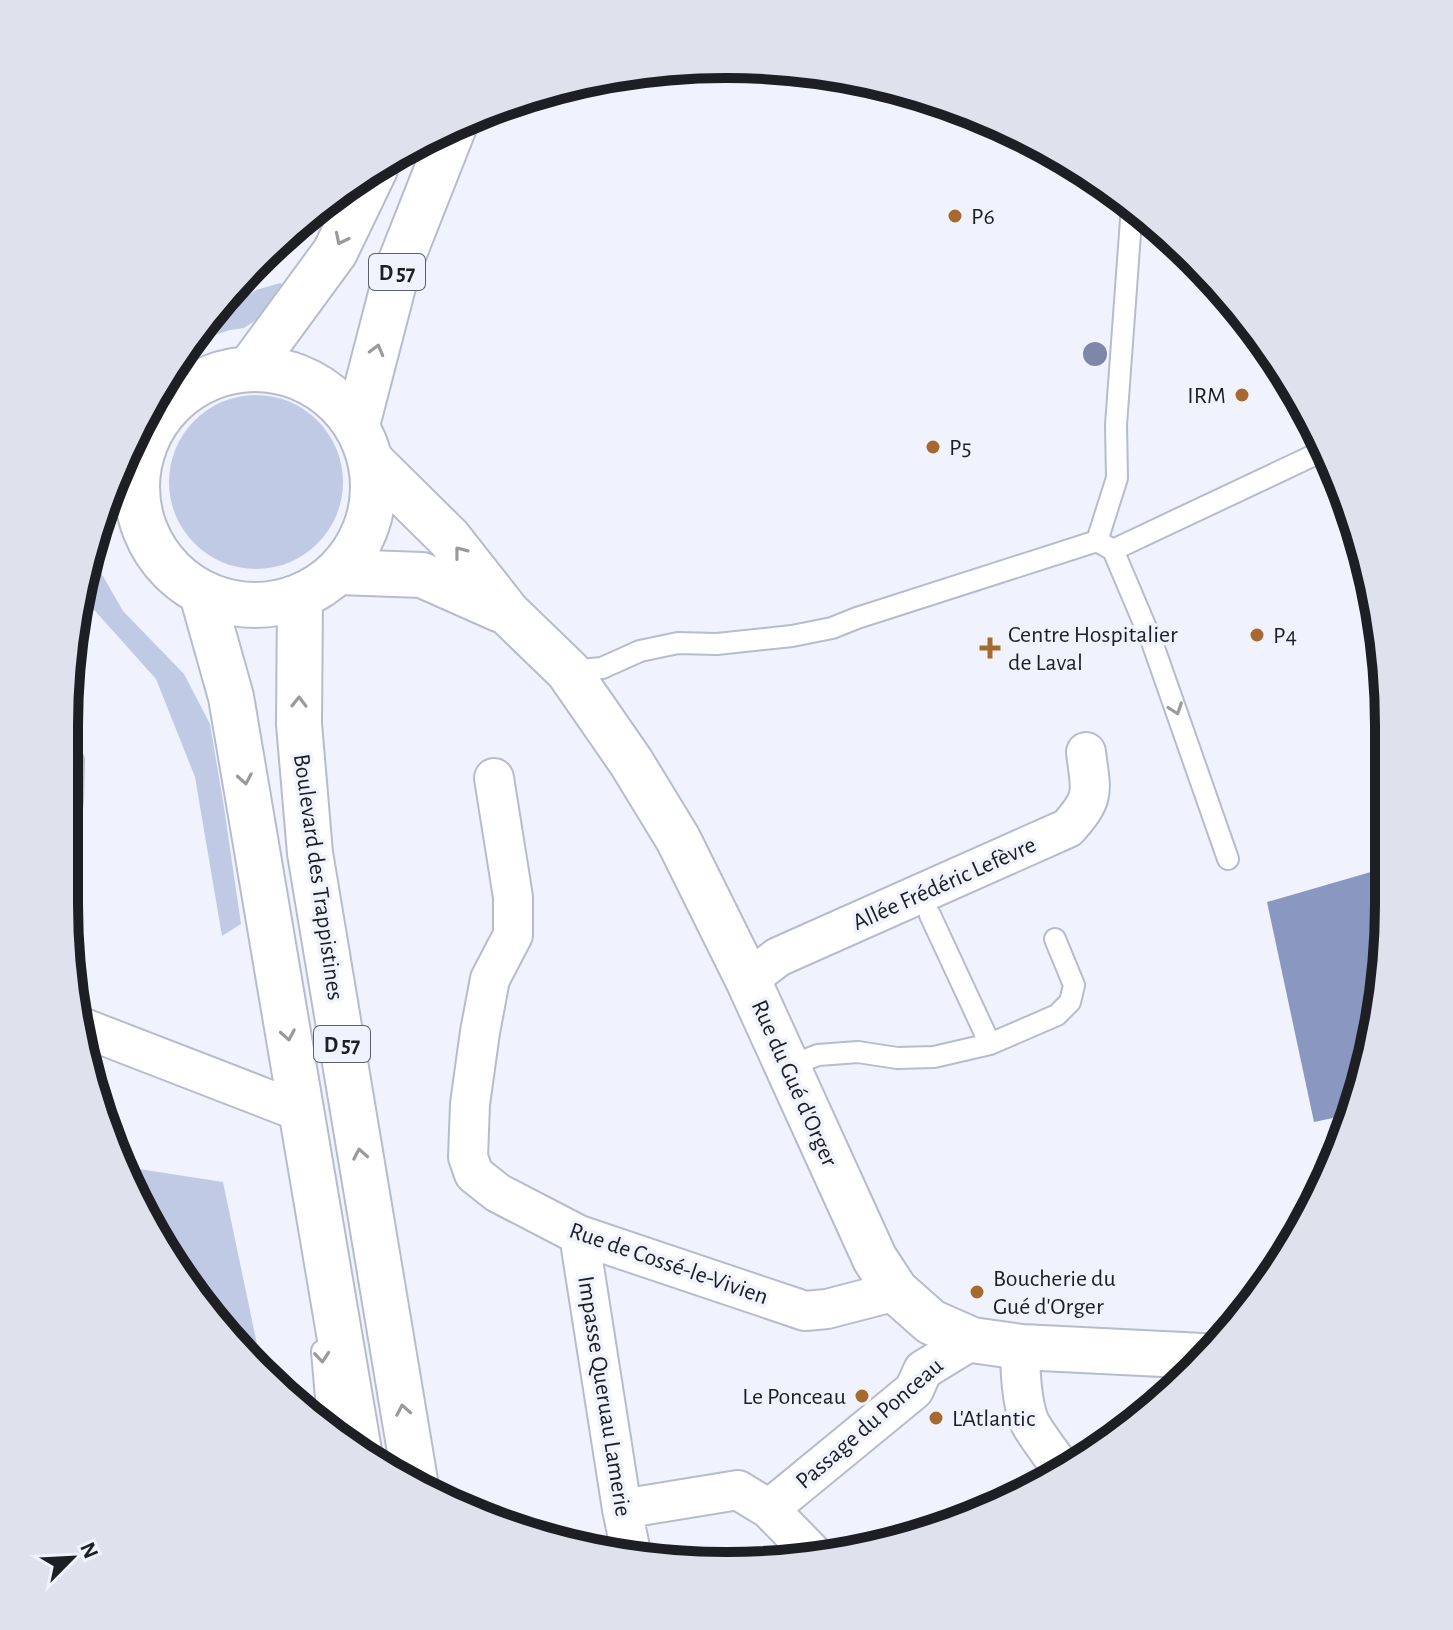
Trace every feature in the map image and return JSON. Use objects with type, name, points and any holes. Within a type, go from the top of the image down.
[{"type":"main road","name":"D 57","points":[[364,443],[397,271],[448,141]]},
{"type":"main road","name":"D 57","points":[[250,368],[335,252],[366,187]]},
{"type":"main road","points":[[161,409],[130,478],[140,518],[153,548],[175,574],[202,594],[234,604],[267,606],[300,598],[321,587],[339,572],[362,539],[373,501],[364,443],[337,401],[311,382],[281,371],[250,368],[213,376],[172,391]]},
{"type":"main road","name":"Rue du Gué d'Orger","points":[[364,443],[449,538],[508,613],[568,671],[631,762],[678,839],[748,980],[875,1259],[896,1291],[931,1322],[972,1340],[1021,1347],[1191,1355]]},
{"type":"main road","name":"Rue du Gué d'Orger","points":[[339,572],[422,575],[508,613]]},
{"type":"main road","name":"D 57","points":[[202,594],[231,697],[356,1436]]},
{"type":"main road","name":"Boulevard des Trappistines","points":[[300,598],[299,724],[310,853],[413,1471]]},
{"type":"street","name":"Allée Frédéric Lefèvre","points":[[748,980],[778,957],[1068,828],[1084,810],[1091,793],[1086,752]]},
{"type":"street","name":"Rue de Cossé-le-Vivien","points":[[494,778],[513,897],[513,935],[490,979],[480,1032],[470,1104],[468,1157],[474,1174],[498,1193],[579,1235],[805,1311],[827,1309],[896,1291]]},
{"type":"street","points":[[90,1031],[301,1112]]},
{"type":"street","name":"Impasse Queruau Lamerie","points":[[579,1235],[629,1544]]},
{"type":"street","name":"Passage du Ponceau","points":[[769,1509],[914,1390],[923,1370],[972,1340]]},
{"type":"street","points":[[1021,1347],[1021,1379],[1030,1422],[1057,1462]]},
{"type":"street","points":[[622,1509],[738,1490],[769,1509],[806,1547]]},
{"type":"lane","points":[[1131,220],[1116,425],[1117,478],[1105,545],[1152,642],[1228,859]]},
{"type":"lane","points":[[568,671],[602,668],[640,651],[678,643],[717,644],[792,636],[832,628],[1105,545],[1315,454]]},
{"type":"lane","points":[[930,915],[990,1044]]},
{"type":"lane","points":[[787,1067],[818,1055],[858,1052],[897,1058],[934,1057],[990,1044],[1057,1015],[1070,1002],[1074,985],[1055,939]]},
{"type":"lane","points":[[301,1112],[327,1414]]},
{"type":"shaded area","points":[[280,283],[285,286],[261,317],[244,328],[208,338],[233,307],[256,290]]},
{"type":"shaded area","points":[[256,395],[289,402],[318,420],[336,449],[343,482],[336,515],[318,544],[289,562],[256,569],[223,562],[194,544],[176,515],[169,482],[176,449],[194,420],[223,402]]},
{"type":"shaded area","points":[[98,567],[123,611],[184,674],[210,724],[241,924],[222,936],[195,777],[156,679],[89,605]]},
{"type":"shaded area","points":[[1375,871],[1374,946],[1363,1030],[1339,1117],[1314,1122],[1267,902]]},
{"type":"shaded area","points":[[135,1168],[223,1182],[259,1352],[187,1264]]},
{"type":"place","name":"P6","points":[[955,216]]},
{"type":"place","name":"IRM","points":[[1242,395]]},
{"type":"place","name":"P5","points":[[933,447]]},
{"type":"place","name":"P4","points":[[1257,635]]},
{"type":"place","name":"Centre Hospitalier de Laval","points":[[990,648]]},
{"type":"place","name":"Boucherie du Gué d'Orger","points":[[977,1292]]},
{"type":"place","name":"Le Ponceau","points":[[862,1396]]},
{"type":"place","name":"L'Atlantic","points":[[936,1418]]}]
